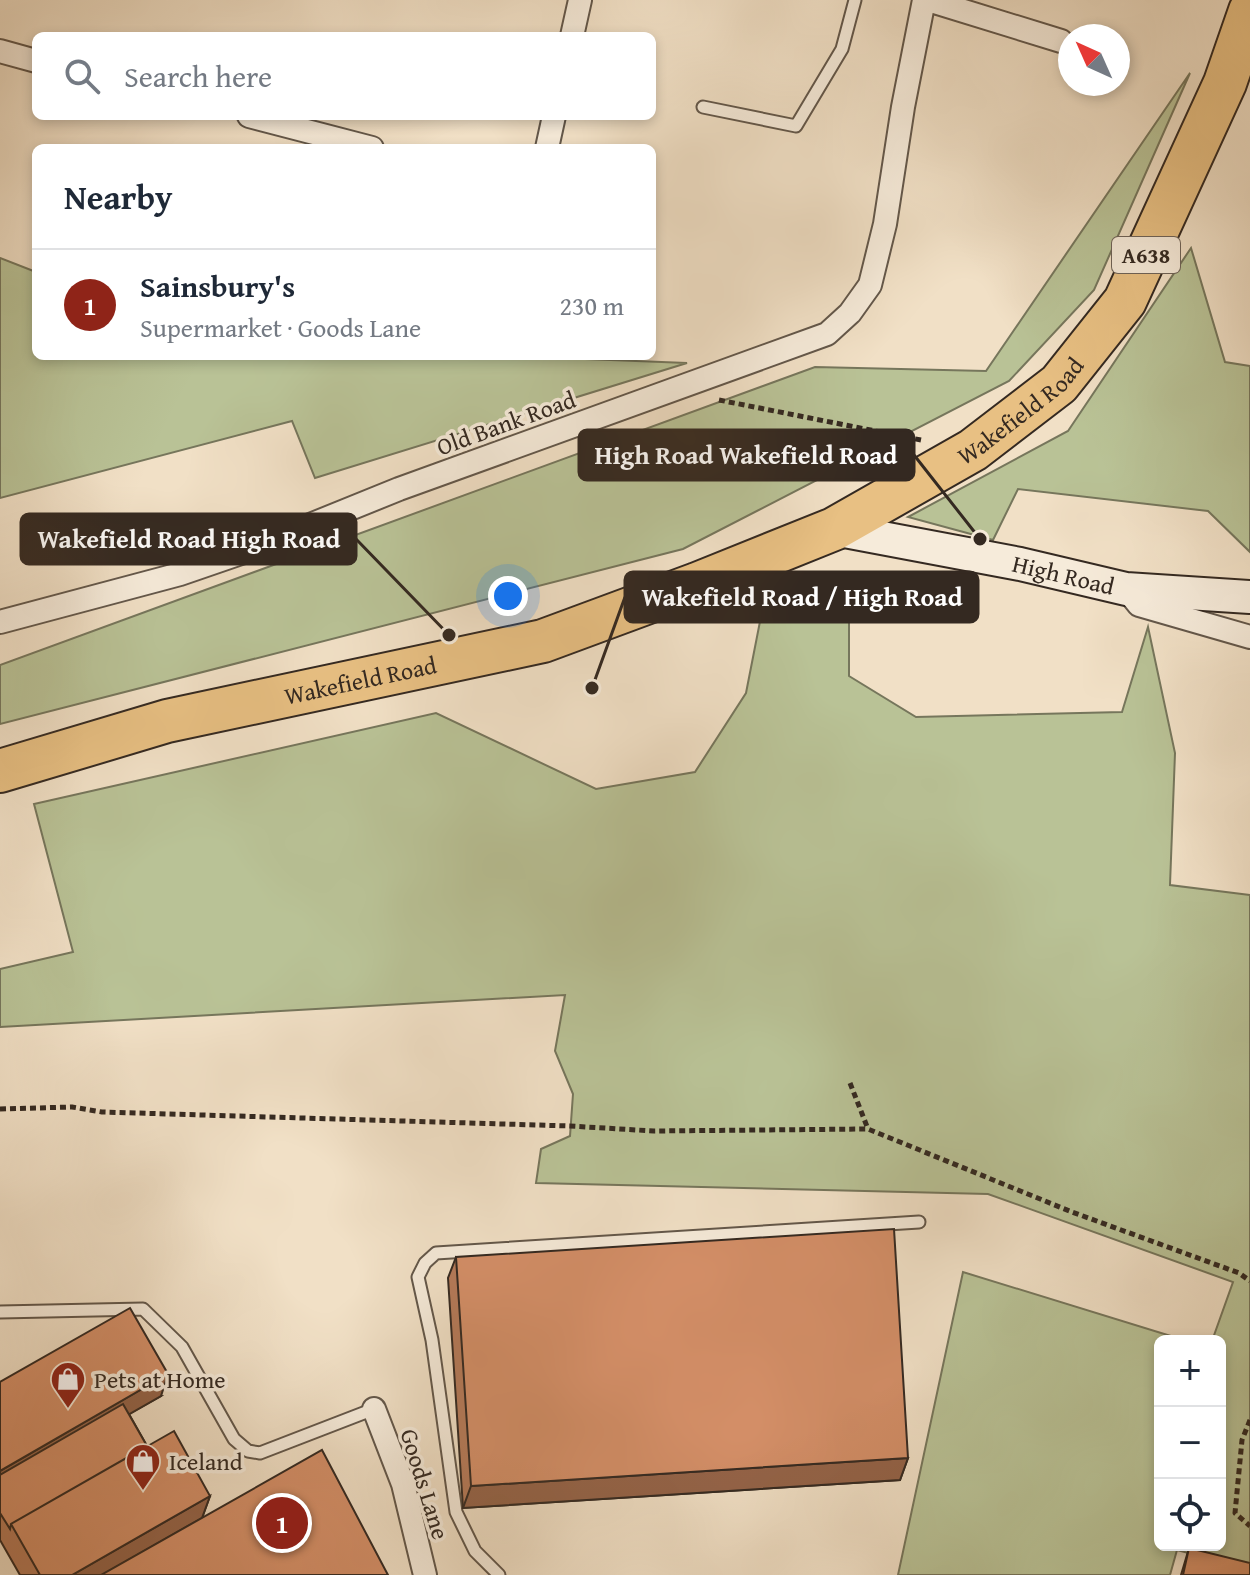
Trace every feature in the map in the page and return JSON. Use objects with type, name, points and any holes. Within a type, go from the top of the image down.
[{"type":"highway","name":"Wakefield Road","points":[[0,771],[167,721],[543,641],[834,529],[973,450],[1059,384],[1125,301],[1225,83],[1250,11]]},
{"type":"street","points":[[573,32],[580,0]]},
{"type":"street","points":[[926,0],[1058,40]]},
{"type":"street","name":"Old Bank Road","points":[[0,622],[180,574],[241,553],[399,489],[827,334],[850,313],[870,285],[885,224],[903,107],[926,0]]},
{"type":"street","points":[[0,51],[32,60]]},
{"type":"street","points":[[264,120],[357,144]]},
{"type":"street","points":[[548,144],[553,120]]},
{"type":"street","name":"High Road","points":[[834,529],[1020,564],[1126,589],[1250,597]]},
{"type":"street","points":[[1126,589],[1139,605],[1250,637]]},
{"type":"street","name":"Goods Lane","points":[[374,1409],[403,1484],[425,1575]]},
{"type":"lane","points":[[703,107],[796,126],[842,49],[855,0]]},
{"type":"lane","points":[[499,1575],[475,1551],[456,1512],[432,1340],[418,1277],[425,1263],[436,1253],[919,1222]]},
{"type":"lane","points":[[0,1312],[143,1309],[182,1347],[234,1439],[248,1451],[260,1453],[374,1409]]},
{"type":"path","points":[[670,390],[928,441],[915,449]]},
{"type":"path","points":[[850,1083],[868,1129]]},
{"type":"path","points":[[0,1109],[72,1107],[102,1112],[654,1131],[868,1129],[1072,1212],[1239,1273],[1250,1281]]},
{"type":"path","points":[[1250,1420],[1242,1440],[1235,1513],[1250,1526]]},
{"type":"green space","points":[[1190,73],[1094,290],[1009,381],[683,549],[0,724],[0,665],[815,367],[986,371]]},
{"type":"green space","points":[[1191,248],[1225,362],[1250,366],[1250,552],[1208,511],[1018,489],[993,540],[908,517],[1068,431]]},
{"type":"green space","points":[[0,258],[32,270],[32,360],[611,360],[687,363],[315,478],[292,421],[0,498]]},
{"type":"green space","points":[[821,575],[849,587],[849,676],[916,717],[1122,712],[1148,627],[1175,753],[1170,885],[1250,895],[1250,1569],[1181,1551],[1226,1551],[1226,1335],[1214,1335],[1233,1282],[988,1194],[536,1183],[541,1149],[570,1136],[573,1094],[555,1051],[565,995],[0,1027],[0,969],[73,952],[34,804],[436,713],[596,789],[695,772],[746,693],[764,601]]},
{"type":"green space","points":[[963,1272],[1168,1335],[1154,1335],[1154,1551],[1177,1551],[1170,1575],[898,1575]]},
{"type":"building","points":[[894,1229],[908,1458],[471,1486],[456,1257]]},
{"type":"building","name":"Pets at Home","points":[[130,1308],[168,1374],[0,1471],[0,1382]]},
{"type":"building","points":[[123,1404],[147,1446],[11,1524],[10,1529],[0,1513],[0,1475]]},
{"type":"building","name":"Iceland","points":[[174,1431],[210,1496],[72,1575],[40,1575],[11,1524]]},
{"type":"building","points":[[322,1450],[388,1575],[101,1575]]},
{"type":"building","points":[[1188,1551],[1201,1551],[1250,1563],[1250,1575],[1183,1575]]},
{"type":"place","name":"High Road Wakefield Road","points":[[980,539]]},
{"type":"place","name":"Wakefield Road High Road","points":[[449,635]]},
{"type":"place","name":"Wakefield Road / High Road","points":[[592,688]]},
{"type":"place","name":"Pets at Home","points":[[68,1410]]},
{"type":"place","name":"Iceland","points":[[143,1492]]},
{"type":"place","name":"Sainsbury's","points":[[282,1523]]}]
